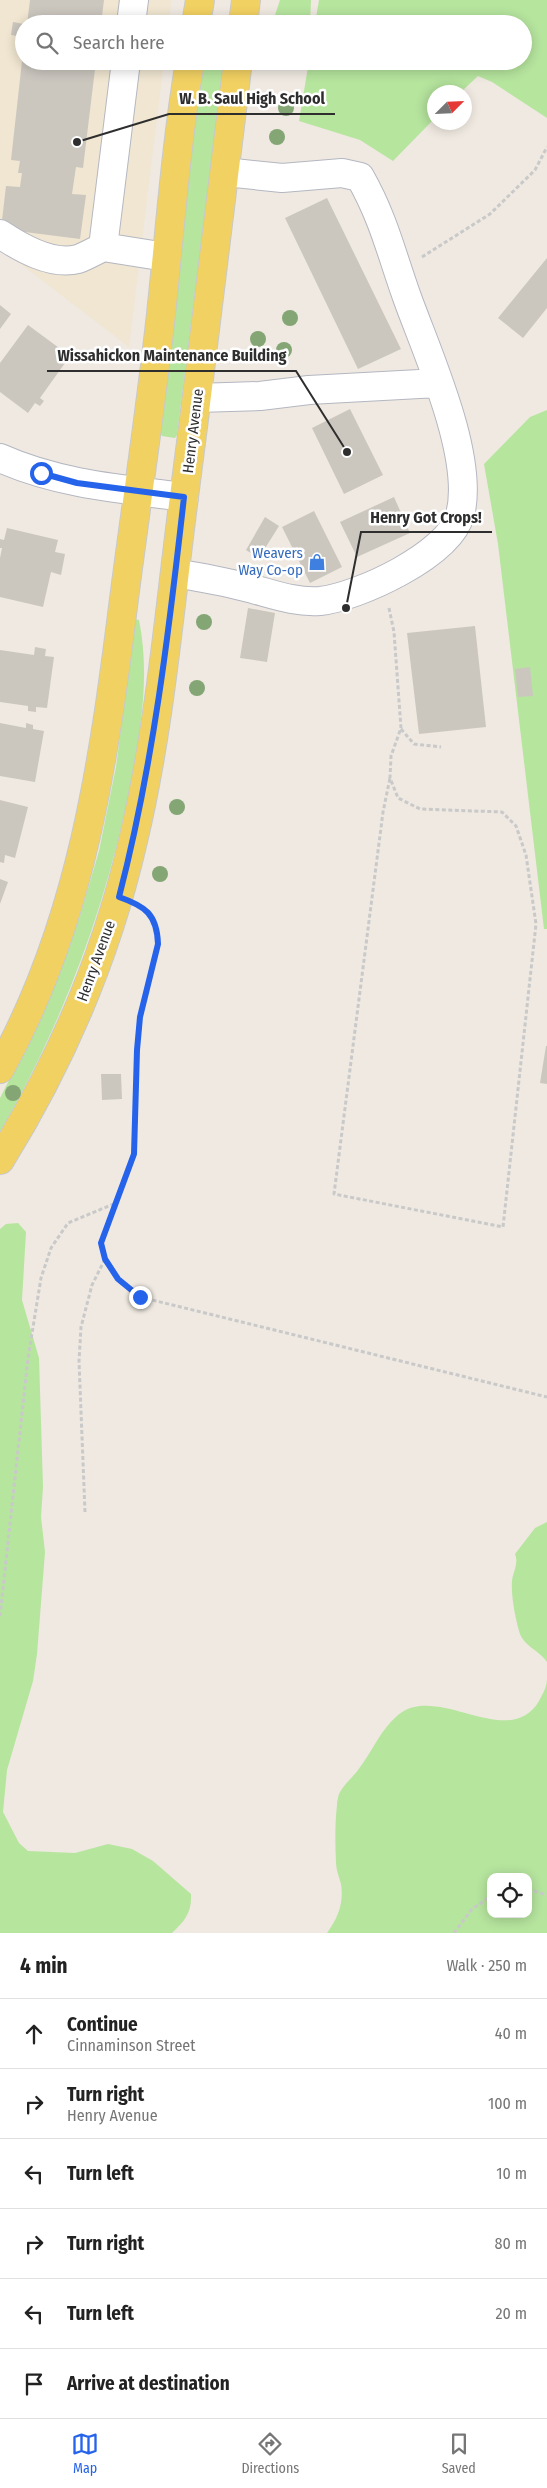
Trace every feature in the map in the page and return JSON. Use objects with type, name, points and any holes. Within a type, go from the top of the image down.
[{"type":"main road","points":[[198,15],[200,0]]},
{"type":"main road","points":[[244,15],[246,0]]},
{"type":"main road","points":[[0,1069],[32,1003],[51,957],[83,855],[104,748],[139,491],[173,182],[189,70]]},
{"type":"main road","name":"Henry Avenue","points":[[0,1160],[40,1093],[86,991],[119,897],[133,841],[149,762],[175,574],[237,70]]},
{"type":"street","points":[[132,15],[134,0]]},
{"type":"street","points":[[103,247],[125,70]]},
{"type":"street","points":[[175,574],[224,582],[296,600],[319,601],[339,597],[384,578],[426,557],[441,545],[452,533],[460,516],[463,496],[458,451],[438,383],[382,220],[360,177],[342,173],[282,178],[225,172]]},
{"type":"street","points":[[0,234],[14,243],[55,260],[77,259],[103,247],[166,257]]},
{"type":"street","points":[[197,398],[260,396],[309,390],[438,383]]},
{"type":"street","points":[[0,458],[30,470],[77,483],[184,497]]},
{"type":"path","points":[[399,273],[490,214],[535,170],[547,147]]},
{"type":"path","points":[[384,578],[394,632],[400,728],[390,756],[390,778],[383,812],[334,1194],[503,1227],[536,924],[526,855],[516,826],[502,812],[420,809],[398,798],[390,778]]},
{"type":"path","points":[[400,728],[414,744],[421,747],[440,747]]},
{"type":"path","points":[[119,897],[139,904],[148,912],[155,922],[158,944],[140,1025],[134,1087],[134,1154],[101,1243],[105,1259],[118,1279],[140,1297],[547,1397]]},
{"type":"path","points":[[0,1616],[28,1358],[41,1278],[51,1248],[68,1223],[116,1203]]},
{"type":"path","points":[[85,1512],[78,1361],[81,1327],[92,1285],[105,1259]]},
{"type":"path","points":[[532,1890],[547,1895]]},
{"type":"path","points":[[454,1933],[472,1909],[487,1899]]},
{"type":"shaded area","points":[[0,0],[171,0],[170,15],[15,15],[15,70],[163,70],[129,347],[0,248]]},
{"type":"green space","points":[[280,0],[311,0],[310,15],[275,15]]},
{"type":"green space","points":[[319,0],[547,0],[547,118],[492,82],[478,76],[468,85],[427,85],[427,126],[393,161],[360,140],[299,121],[308,70],[532,70],[532,15],[316,15]]},
{"type":"green space","points":[[203,70],[223,70],[177,435],[175,438],[162,436],[160,433],[197,107]]},
{"type":"green space","points":[[547,410],[547,929],[544,929],[498,544],[484,464],[530,417]]},
{"type":"green space","points":[[135,619],[139,620],[142,640],[144,661],[143,701],[138,742],[121,828],[96,918],[63,1006],[23,1091],[0,1132],[0,1098],[35,1029],[60,971],[80,916],[99,851],[116,767]]},
{"type":"green space","points":[[18,1223],[26,1232],[22,1300],[39,1358],[43,1487],[41,1517],[45,1552],[33,1681],[7,1770],[3,1812],[19,1843],[28,1851],[75,1853],[108,1844],[132,1849],[153,1861],[191,1894],[187,1916],[172,1933],[0,1933],[0,1229],[6,1224]]},
{"type":"green space","points":[[547,1522],[547,1662],[521,1636],[515,1613],[512,1587],[516,1564],[515,1554],[535,1528]]},
{"type":"green space","points":[[547,1680],[547,1933],[327,1933],[337,1916],[342,1898],[335,1848],[339,1795],[392,1721],[398,1715],[414,1707],[432,1706],[491,1719],[510,1720],[526,1715],[539,1701]]},
{"type":"building","points":[[30,0],[104,0],[102,15],[28,15]]},
{"type":"building","points":[[13,22],[15,22],[15,36],[11,35]]},
{"type":"building","points":[[21,70],[95,70],[83,168],[76,167],[72,194],[86,195],[80,239],[1,229],[6,186],[20,187],[22,173],[18,173],[20,161],[11,160]]},
{"type":"building","points":[[327,198],[401,349],[358,369],[285,218]]},
{"type":"building","points":[[547,258],[547,308],[523,338],[498,318]]},
{"type":"building","points":[[0,305],[11,314],[0,329]]},
{"type":"building","points":[[28,325],[70,356],[40,398],[44,401],[40,406],[35,403],[28,413],[0,392],[0,363]]},
{"type":"building","points":[[350,409],[383,475],[344,494],[312,428]]},
{"type":"building","points":[[394,497],[410,533],[357,557],[340,522]]},
{"type":"building","points":[[314,511],[342,567],[310,583],[282,527]]},
{"type":"building","points":[[265,517],[279,526],[259,558],[246,550]]},
{"type":"building","points":[[7,528],[58,540],[55,552],[65,554],[61,575],[51,572],[43,607],[0,597],[0,558],[2,548],[0,548],[0,539],[4,540]]},
{"type":"building","points":[[248,608],[275,613],[267,662],[240,658]]},
{"type":"building","points":[[475,626],[486,727],[419,734],[407,633]]},
{"type":"building","points":[[35,647],[46,649],[45,656],[54,657],[47,708],[36,707],[36,712],[28,711],[28,706],[0,702],[0,650],[34,655]]},
{"type":"building","points":[[530,667],[533,696],[518,697],[515,669]]},
{"type":"building","points":[[0,723],[26,728],[26,723],[33,725],[33,729],[44,731],[35,782],[0,776]]},
{"type":"building","points":[[0,800],[28,807],[15,858],[5,855],[4,863],[0,862]]},
{"type":"building","points":[[0,879],[8,882],[0,904]]},
{"type":"building","points":[[547,1046],[547,1084],[540,1083]]},
{"type":"building","points":[[101,1074],[121,1074],[122,1099],[102,1100]]},
{"type":"place","name":"W. B. Saul High School","points":[[77,142]]},
{"type":"place","name":"Wissahickon Maintenance Building","points":[[347,452]]},
{"type":"place","name":"Weavers Way Co-op","points":[[317,562]]},
{"type":"place","name":"Henry Got Crops!","points":[[346,608]]},
{"type":"route","points":[[41,473],[77,483],[184,497],[156,718],[144,788],[119,897],[139,904],[148,912],[155,922],[158,932],[158,944],[140,1017],[134,1087],[134,1154],[101,1243],[105,1259],[118,1279],[140,1297]]}]
